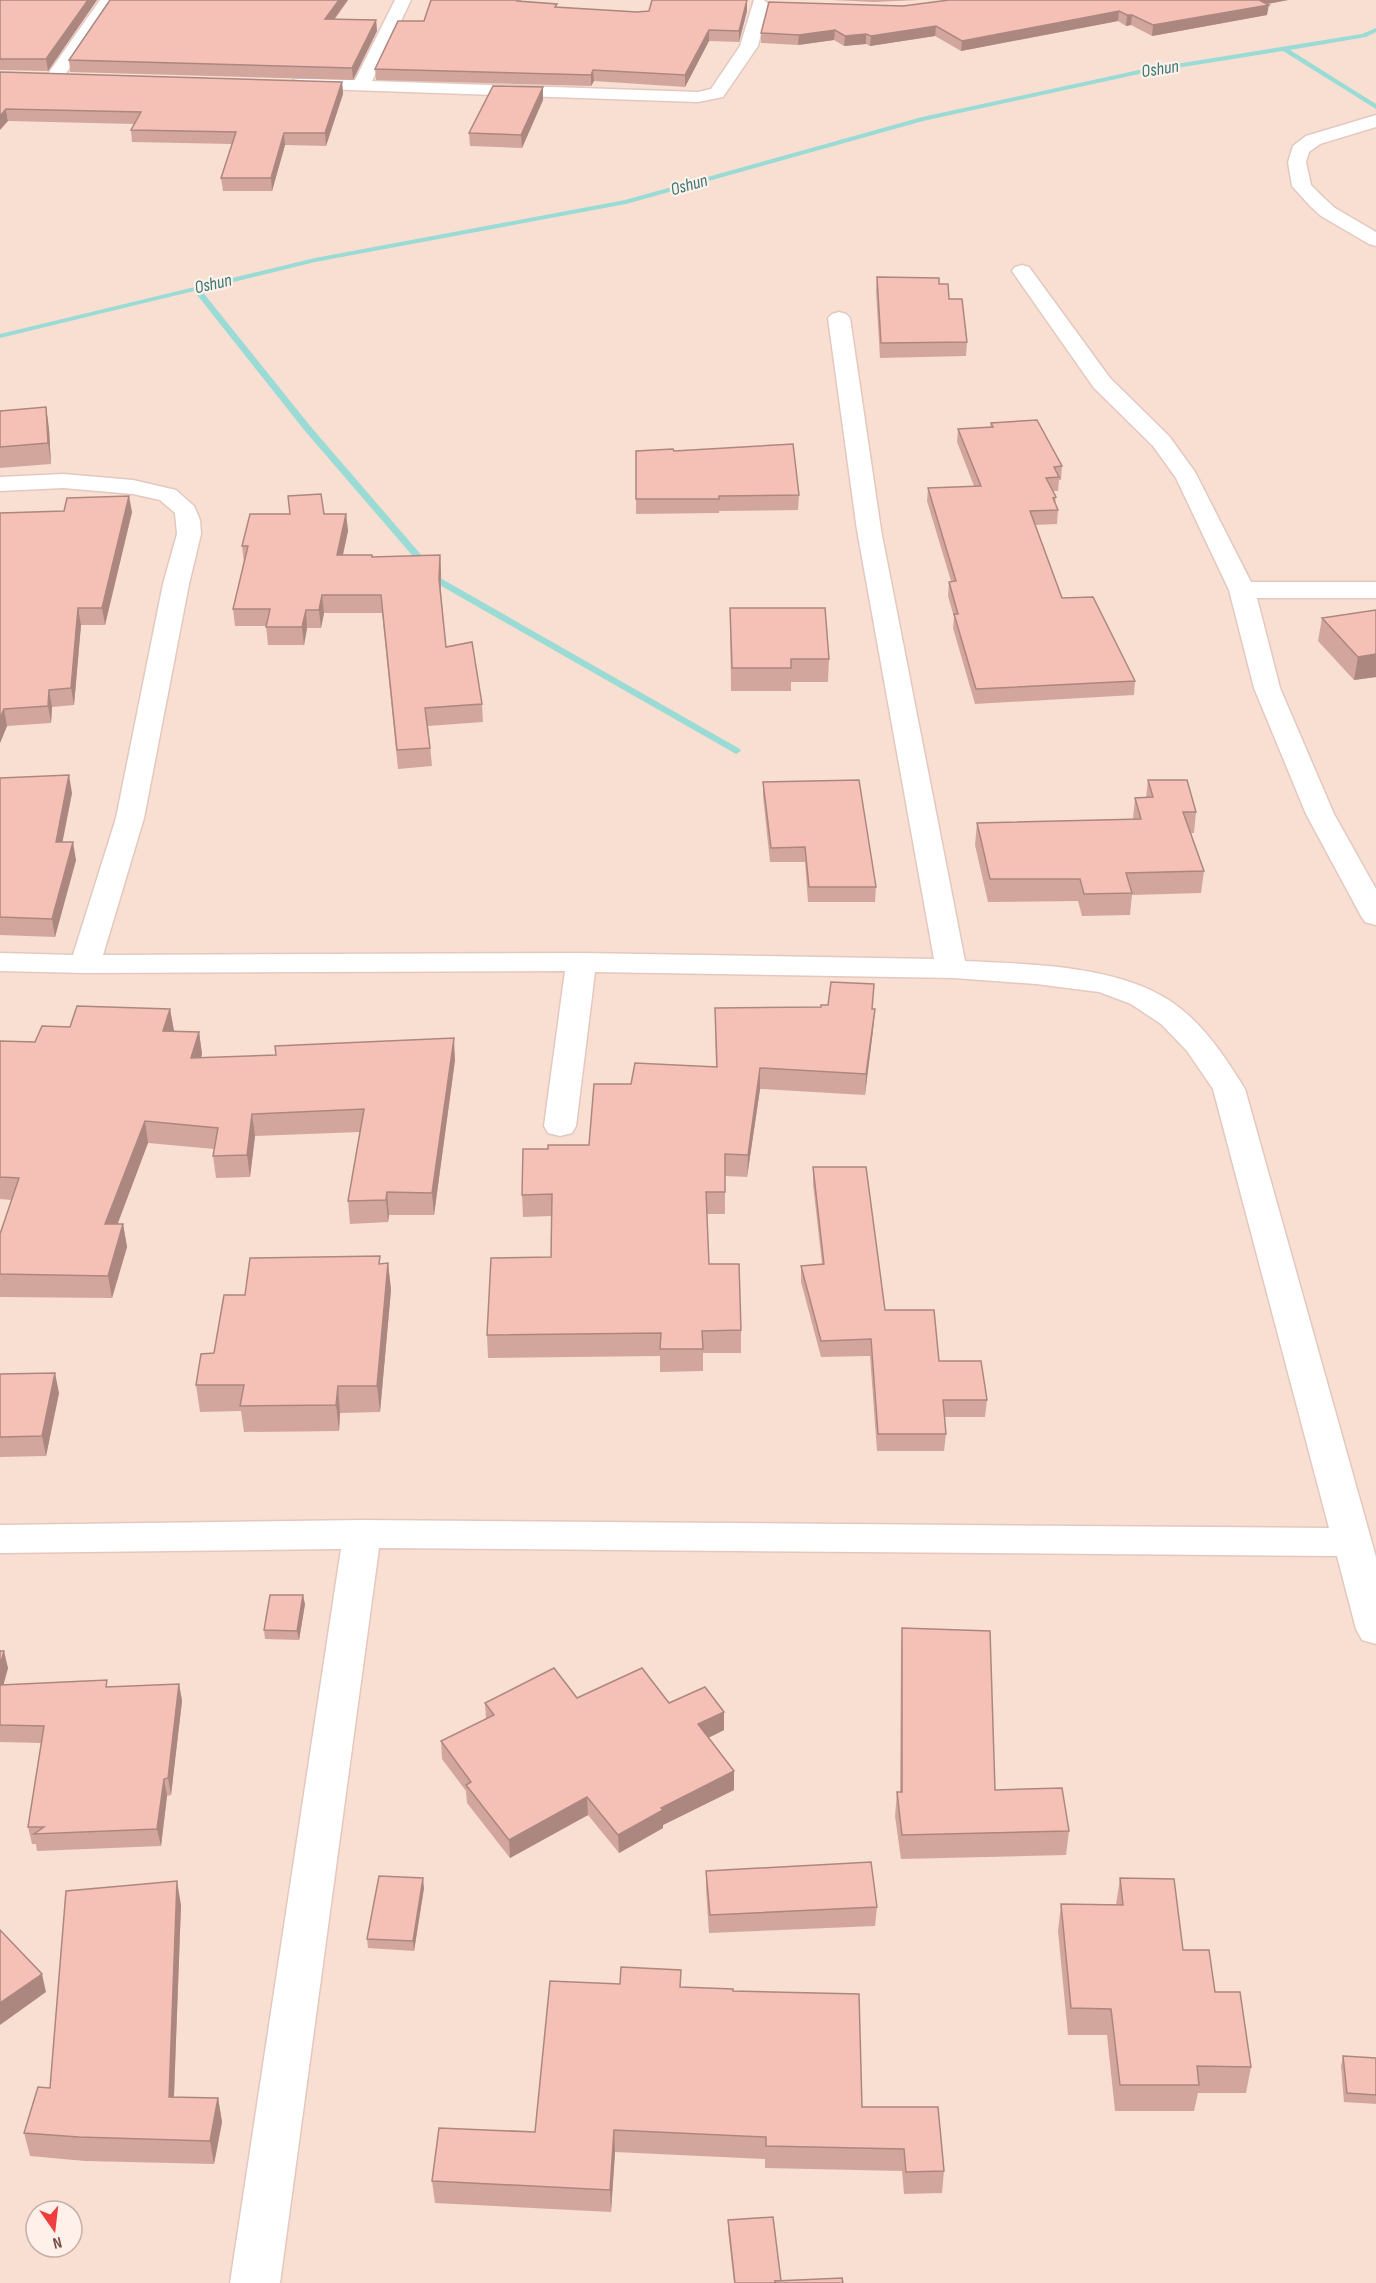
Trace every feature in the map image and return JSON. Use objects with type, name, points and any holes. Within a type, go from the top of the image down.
[{"type":"street","points":[[361,86],[403,0]]},
{"type":"street","points":[[54,78],[106,4]]},
{"type":"street","points":[[279,84],[698,97],[712,95],[721,89],[749,46],[760,4]]},
{"type":"street","points":[[32,77],[78,79]]},
{"type":"street","points":[[1376,121],[1313,140],[1300,150],[1297,162],[1302,186],[1318,203],[1328,212],[1376,240]]},
{"type":"street","points":[[1023,271],[1102,383],[1161,441],[1187,477],[1242,590],[1267,688],[1320,814],[1376,916]]},
{"type":"street","points":[[839,318],[869,530],[951,969]]},
{"type":"street","points":[[0,484],[63,481],[133,487],[168,495],[186,511],[188,520],[189,534],[176,584],[130,818],[85,964]]},
{"type":"street","points":[[1242,590],[1376,590]]},
{"type":"street","points":[[0,962],[85,964],[581,962],[980,969],[1082,980],[1126,990],[1154,1005],[1195,1038],[1213,1061],[1228,1089],[1239,1120],[1261,1211],[1376,1629]]},
{"type":"street","points":[[560,1126],[581,962]]},
{"type":"street","points":[[0,1539],[362,1534],[1351,1542]]},
{"type":"street","points":[[255,2283],[362,1534]]},
{"type":"shaded area","points":[[0,0],[1376,0],[1376,2283],[0,2283]]},
{"type":"building","points":[[0,0],[88,0],[46,59],[0,59]]},
{"type":"building","points":[[110,0],[339,0],[325,19],[376,20],[352,68],[69,60]]},
{"type":"building","points":[[431,0],[517,0],[557,4],[555,7],[637,12],[649,11],[652,0],[747,0],[739,31],[709,30],[685,75],[593,70],[591,75],[375,69],[398,21],[424,21]]},
{"type":"building","points":[[949,0],[1259,0],[1269,5],[1153,25],[1119,11],[962,41],[936,26],[871,36],[866,34],[845,36],[835,30],[799,35],[761,33],[769,2],[903,6]]},
{"type":"building","points":[[0,72],[342,82],[325,133],[284,133],[271,178],[221,178],[236,132],[131,130],[141,112],[6,109],[0,116]]},
{"type":"building","points":[[493,86],[543,87],[521,135],[469,133]]},
{"type":"building","points":[[877,277],[939,278],[939,284],[948,284],[949,299],[962,299],[967,342],[881,343]]},
{"type":"building","points":[[46,407],[48,443],[0,447],[0,411]]},
{"type":"building","points":[[1037,420],[1062,466],[1054,467],[1059,477],[1046,478],[1056,497],[1053,498],[1058,510],[1030,511],[1062,598],[1093,597],[1135,681],[976,689],[954,614],[958,614],[949,582],[956,581],[928,488],[981,486],[958,429],[993,427],[991,423]]},
{"type":"building","points":[[793,444],[799,495],[719,496],[719,499],[636,499],[636,451]]},
{"type":"building","points":[[321,494],[324,514],[346,514],[337,555],[372,555],[372,557],[440,555],[439,579],[446,647],[472,642],[482,704],[425,708],[430,748],[397,750],[381,595],[322,595],[319,610],[306,610],[302,627],[266,627],[270,609],[233,609],[248,546],[242,546],[250,514],[290,514],[288,496]]},
{"type":"building","points":[[129,496],[102,608],[78,608],[71,688],[49,690],[48,706],[4,709],[0,718],[0,513],[64,511],[67,498]]},
{"type":"building","points":[[730,608],[825,608],[829,659],[791,659],[791,668],[732,668]]},
{"type":"building","points":[[1376,610],[1376,654],[1358,657],[1322,618]]},
{"type":"building","points":[[69,775],[56,842],[73,842],[52,919],[0,917],[0,778]]},
{"type":"building","points":[[859,780],[876,887],[809,887],[805,847],[771,848],[763,782]]},
{"type":"building","points":[[1148,780],[1187,780],[1196,812],[1183,812],[1204,871],[1126,873],[1132,893],[1084,894],[1080,879],[990,879],[977,823],[1141,819],[1135,798],[1153,797]]},
{"type":"building","points":[[831,982],[874,984],[872,1009],[875,1009],[866,1074],[760,1068],[748,1155],[725,1154],[725,1192],[706,1192],[709,1264],[739,1264],[741,1330],[702,1331],[703,1349],[660,1349],[661,1333],[487,1335],[491,1258],[551,1257],[552,1194],[522,1195],[523,1149],[548,1149],[548,1145],[589,1145],[594,1084],[631,1084],[635,1063],[717,1067],[715,1008],[821,1007],[821,1005],[828,1005]]},
{"type":"building","points":[[77,1006],[170,1009],[163,1031],[199,1032],[191,1058],[276,1055],[275,1046],[454,1038],[432,1193],[387,1192],[386,1200],[348,1201],[364,1109],[252,1114],[247,1155],[213,1156],[218,1128],[145,1121],[105,1224],[123,1224],[108,1276],[0,1274],[0,1234],[19,1178],[0,1177],[0,1041],[35,1042],[42,1026],[70,1027]]},
{"type":"building","points":[[813,1167],[866,1167],[885,1310],[934,1310],[939,1361],[981,1361],[987,1400],[943,1400],[946,1434],[878,1434],[871,1339],[821,1341],[801,1266],[824,1264]]},
{"type":"building","points":[[380,1256],[379,1264],[388,1263],[377,1386],[338,1386],[336,1405],[240,1406],[244,1385],[196,1385],[201,1354],[214,1353],[224,1295],[245,1295],[250,1258]]},
{"type":"building","points":[[55,1373],[42,1436],[0,1437],[0,1374]]},
{"type":"building","points":[[270,1595],[303,1595],[297,1631],[264,1630]]},
{"type":"building","points":[[902,1628],[990,1631],[995,1790],[1062,1788],[1069,1831],[902,1835],[897,1792],[902,1792]]},
{"type":"building","points":[[0,1651],[4,1651],[0,1666]]},
{"type":"building","points":[[554,1668],[577,1698],[642,1668],[669,1703],[705,1687],[724,1712],[698,1724],[734,1771],[661,1808],[663,1810],[618,1835],[587,1797],[509,1840],[466,1785],[471,1782],[441,1741],[494,1715],[485,1703]]},
{"type":"building","points":[[107,1680],[106,1687],[179,1684],[168,1778],[164,1779],[157,1829],[34,1834],[44,1827],[28,1827],[44,1726],[0,1725],[0,1685]]},
{"type":"building","points":[[871,1862],[877,1907],[710,1915],[706,1871]]},
{"type":"building","points":[[379,1876],[423,1878],[413,1941],[367,1939]]},
{"type":"building","points":[[1120,1878],[1174,1879],[1183,1950],[1209,1950],[1215,1992],[1240,1992],[1251,2067],[1197,2066],[1199,2085],[1120,2085],[1111,2009],[1071,2008],[1061,1904],[1123,1905]]},
{"type":"building","points":[[177,1881],[169,2097],[218,2098],[210,2141],[24,2133],[38,2087],[50,2088],[66,1891]]},
{"type":"building","points":[[0,1930],[42,1974],[0,2003]]},
{"type":"building","points":[[621,1967],[681,1970],[680,1987],[733,1989],[733,1991],[859,1994],[862,2107],[938,2107],[944,2171],[906,2172],[904,2149],[766,2146],[766,2137],[614,2130],[610,2190],[432,2181],[439,2128],[535,2132],[550,1981],[620,1984]]},
{"type":"building","points":[[1343,2056],[1376,2058],[1376,2095],[1347,2093]]},
{"type":"building","points":[[773,2217],[781,2281],[735,2283],[728,2220]]},
{"type":"building","points":[[842,2278],[843,2283],[775,2283],[775,2281]]},
{"type":"waterway","name":"Oshun","points":[[0,336],[315,260],[626,202],[922,119],[1139,72],[1364,36],[1376,30]]},
{"type":"waterway","points":[[1284,49],[1376,107]]},
{"type":"waterway","points":[[196,289],[308,429],[439,581],[736,751]]}]
